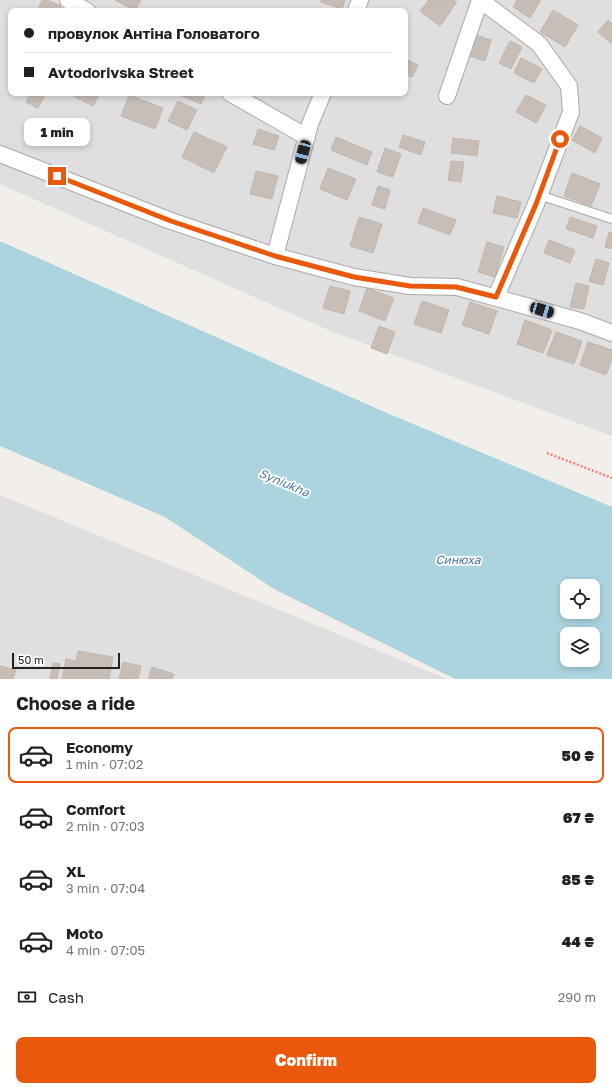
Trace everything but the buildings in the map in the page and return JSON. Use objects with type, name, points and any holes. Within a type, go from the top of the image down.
[{"type":"street","points":[[68,0],[82,8]]},
{"type":"street","points":[[446,96],[480,0],[539,44],[569,86],[571,112],[539,195],[496,297]]},
{"type":"street","points":[[235,96],[307,137]]},
{"type":"street","points":[[275,256],[310,124],[322,96]]},
{"type":"street","points":[[0,154],[171,221],[275,256],[354,277],[410,286],[456,287],[580,321],[612,333]]},
{"type":"lane","points":[[539,195],[612,219]]},
{"type":"path","points":[[547,453],[612,478]]},
{"type":"shaded area","points":[[0,0],[612,0],[612,436],[333,332],[0,184]]},
{"type":"shaded area","points":[[0,495],[447,679],[0,679]]},
{"type":"water","name":"Синюха","points":[[0,241],[387,413],[612,507],[612,679],[455,679],[274,589],[165,517],[0,446]]},
{"type":"route","points":[[57,176],[171,221],[275,256],[354,277],[410,286],[456,287],[496,297],[501,282],[536,204],[560,139]]},
{"type":"water label","name":"Syniukha","points":[[284,483]]}]
